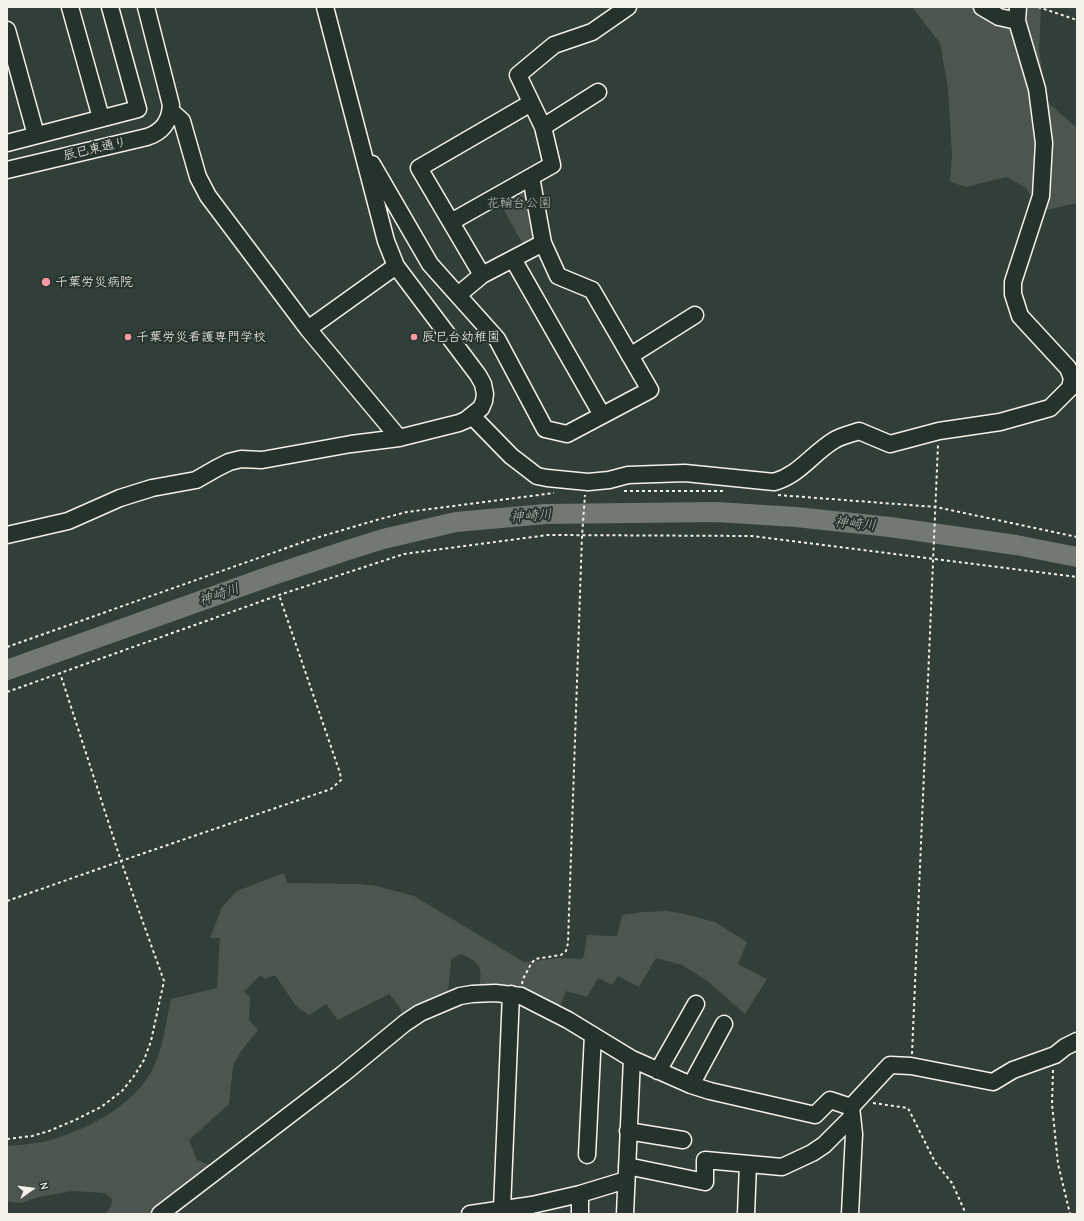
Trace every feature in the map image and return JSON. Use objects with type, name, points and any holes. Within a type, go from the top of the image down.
[{"type":"street","points":[[70,7],[101,118]]},
{"type":"street","points":[[7,143],[138,109],[110,7]]},
{"type":"street","points":[[146,7],[171,105],[171,111],[182,121],[198,177],[208,196],[308,329],[399,438]]},
{"type":"street","points":[[7,535],[68,521],[120,498],[152,488],[196,480],[229,462],[242,459],[262,460],[350,444],[399,438],[459,423],[472,416],[481,408],[485,394],[483,384],[478,375],[396,266],[386,241],[325,7]]},
{"type":"street","points":[[451,222],[552,165],[543,127],[518,75],[554,45],[592,32],[628,7]]},
{"type":"street","points":[[472,416],[511,456],[537,476],[588,482],[609,480],[628,475],[685,473],[774,482],[785,479],[793,474],[833,440],[859,431],[890,444],[939,431],[1000,422],[1050,408],[1070,388],[1072,378],[1068,368],[1020,316],[1013,294],[1013,282],[1041,196],[1044,143],[1037,89],[1017,14],[999,17],[982,7]]},
{"type":"street","points":[[7,30],[36,135]]},
{"type":"street","points":[[543,127],[598,92]]},
{"type":"street","points":[[482,275],[419,168],[531,103]]},
{"type":"street","name":"辰巳東通り","points":[[7,170],[154,135],[161,131],[168,120],[171,111]]},
{"type":"street","points":[[362,147],[430,264],[497,339],[545,429],[567,434],[650,390],[592,290],[558,276],[543,243],[531,177]]},
{"type":"street","points":[[458,295],[482,275],[543,243]]},
{"type":"street","points":[[513,259],[602,415]]},
{"type":"street","points":[[308,329],[396,266]]},
{"type":"street","points":[[630,356],[695,315]]},
{"type":"street","points":[[160,1214],[343,1074],[405,1023],[420,1013],[460,996],[472,994],[489,993],[516,995],[540,1005],[632,1059],[691,1085],[710,1091],[815,1115],[830,1100],[853,1109]]},
{"type":"street","points":[[502,1209],[516,995]]},
{"type":"street","points":[[658,1071],[696,1004]]},
{"type":"street","points":[[691,1085],[724,1024]]},
{"type":"street","points":[[587,1155],[593,1035]]},
{"type":"street","points":[[470,1214],[502,1209],[532,1209],[580,1194],[626,1173],[705,1182],[706,1160],[782,1167],[812,1153],[824,1145],[890,1065],[911,1066],[993,1082],[1013,1070],[1055,1055],[1065,1047],[1077,1041]]},
{"type":"street","points":[[625,1214],[632,1059]]},
{"type":"street","points":[[850,1214],[854,1134],[853,1109]]},
{"type":"street","points":[[628,1131],[683,1140]]},
{"type":"street","points":[[746,1214],[748,1164]]},
{"type":"street","points":[[580,1194],[580,1214]]},
{"type":"path","points":[[1038,7],[1077,20]]},
{"type":"path","points":[[911,1066],[939,431]]},
{"type":"path","points":[[7,647],[309,540],[358,525],[407,512],[547,495],[561,491]]},
{"type":"path","points":[[623,491],[728,492]]},
{"type":"path","points":[[516,995],[530,964],[535,959],[561,955],[566,951],[568,943],[582,530],[586,492]]},
{"type":"path","points":[[774,495],[936,507],[1077,537]]},
{"type":"path","points":[[7,692],[279,595],[404,554],[548,535],[752,536],[1077,578]]},
{"type":"path","points":[[7,902],[331,789],[341,780],[279,595]]},
{"type":"path","points":[[7,1139],[32,1136],[49,1131],[101,1107],[122,1091],[144,1060],[151,1041],[164,981],[121,861],[60,673]]},
{"type":"path","points":[[1055,1055],[1052,1104],[1058,1164],[1070,1214]]},
{"type":"path","points":[[853,1109],[908,1108],[935,1162],[952,1184],[966,1214]]},
{"type":"green space","points":[[912,7],[1041,7],[1039,50],[1047,102],[1077,128],[1077,203],[1041,211],[1025,187],[1006,177],[966,187],[950,182],[952,154],[948,89],[940,43]]},
{"type":"green space","name":"花輪台公園","points":[[531,177],[543,243],[527,252],[497,197]]},
{"type":"green space","points":[[284,873],[287,883],[358,884],[377,886],[414,896],[524,962],[560,958],[582,959],[584,956],[587,935],[617,936],[622,915],[666,911],[680,913],[715,922],[747,942],[738,964],[767,979],[745,1014],[706,980],[682,965],[656,958],[639,987],[618,976],[612,985],[598,978],[587,997],[566,991],[559,1008],[478,992],[481,978],[480,968],[473,960],[460,954],[451,960],[447,1000],[405,1020],[399,1006],[389,994],[338,1020],[326,1004],[309,1015],[296,1006],[275,975],[265,979],[260,975],[244,992],[250,997],[249,1020],[258,1030],[241,1051],[233,1066],[229,1104],[189,1140],[197,1160],[217,1168],[156,1214],[106,1214],[111,1206],[112,1199],[105,1193],[73,1191],[39,1197],[21,1203],[7,1200],[7,1146],[43,1142],[92,1124],[108,1115],[136,1092],[147,1079],[155,1064],[163,1040],[171,999],[217,988],[220,938],[210,938],[222,907],[237,891]]},
{"type":"waterway","name":"神崎川","points":[[7,670],[273,575],[348,550],[383,539],[456,522],[545,514],[716,512],[796,517],[890,527],[1016,545],[1077,557]]},
{"type":"place","name":"千葉労災病院","points":[[46,282]]},
{"type":"place","name":"千葉労災看護専門学校","points":[[128,337]]},
{"type":"place","name":"辰巳台幼稚園","points":[[414,337]]}]
